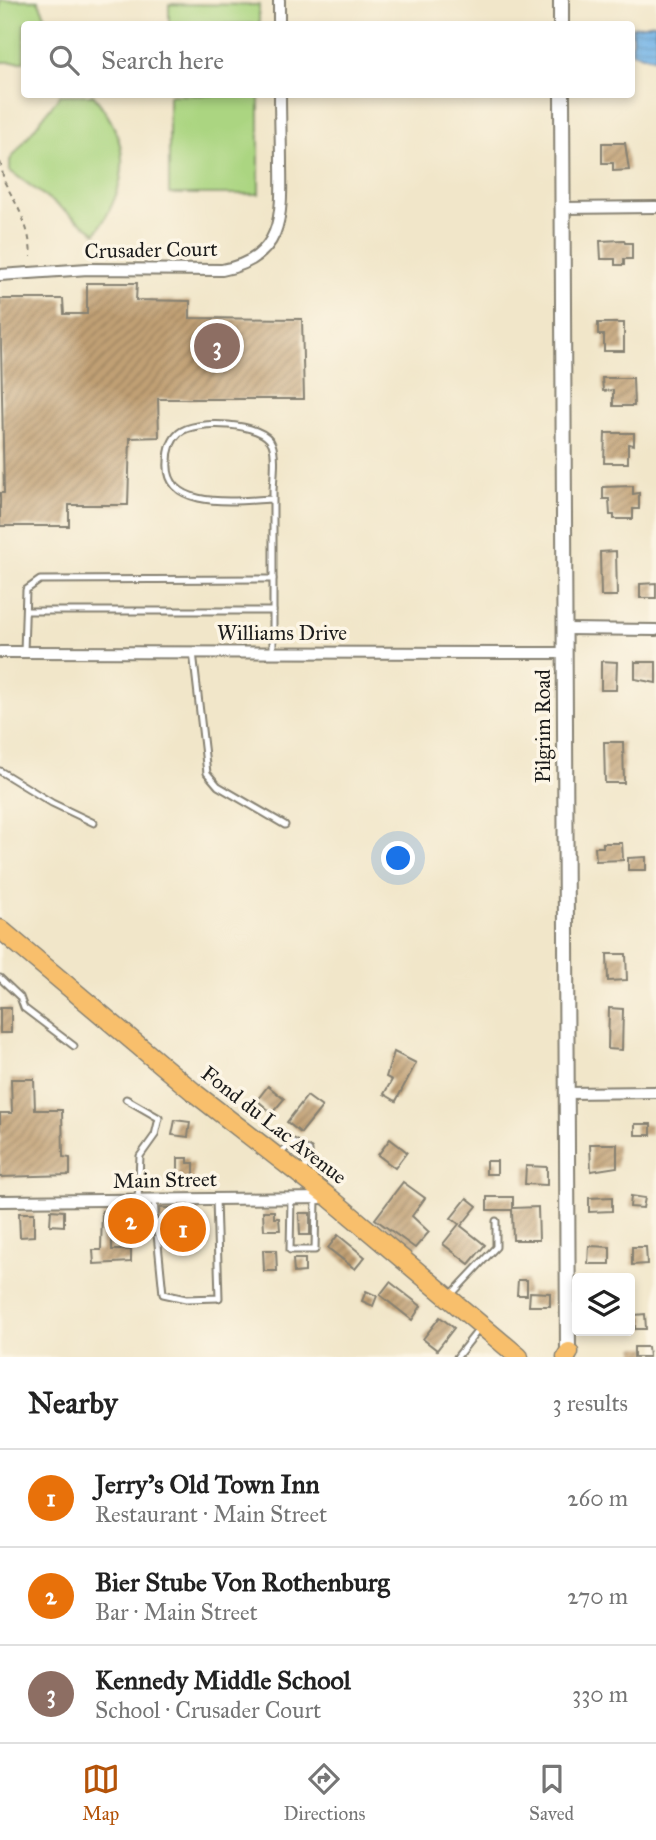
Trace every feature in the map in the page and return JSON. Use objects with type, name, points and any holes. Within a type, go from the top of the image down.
[{"type":"main road","name":"Fond du Lac Avenue","points":[[0,929],[196,1094],[300,1174],[323,1198],[519,1357]]},
{"type":"street","points":[[279,0],[279,21]]},
{"type":"street","points":[[561,0],[561,21]]},
{"type":"street","name":"Crusader Court","points":[[0,275],[88,269],[222,270],[237,267],[258,255],[272,240],[281,220],[280,98]]},
{"type":"street","name":"Pilgrim Road","points":[[562,98],[568,1355]]},
{"type":"street","points":[[562,208],[656,207]]},
{"type":"street","points":[[564,629],[656,630]]},
{"type":"street","name":"Williams Drive","points":[[0,652],[564,653]]},
{"type":"street","points":[[566,1093],[656,1092]]},
{"type":"street","name":"Main Street","points":[[0,1201],[323,1198]]},
{"type":"lane","points":[[273,499],[196,499],[182,492],[172,483],[167,471],[172,443],[180,432],[194,427],[249,427],[266,435],[273,445],[273,499],[273,652]]},
{"type":"lane","points":[[24,652],[26,590],[40,580],[273,579]]},
{"type":"lane","points":[[26,611],[273,611]]},
{"type":"lane","points":[[193,652],[206,773],[218,786],[285,825]]},
{"type":"lane","points":[[0,771],[52,803],[94,823]]},
{"type":"lane","points":[[0,978],[20,997],[24,1008],[74,1046]]},
{"type":"lane","points":[[126,1099],[159,1118],[155,1135],[140,1156],[138,1200]]},
{"type":"lane","points":[[291,1198],[290,1250],[315,1250],[323,1198]]},
{"type":"lane","points":[[156,1224],[163,1294],[186,1299],[219,1298],[216,1199]]},
{"type":"lane","points":[[155,1200],[155,1214]]},
{"type":"lane","points":[[448,1298],[496,1247],[496,1221]]},
{"type":"lane","points":[[457,1357],[481,1327]]},
{"type":"path","points":[[0,162],[3,181],[24,216],[31,234],[31,257]]},
{"type":"green space","points":[[0,0],[38,0],[48,21],[21,21],[21,62],[0,62]]},
{"type":"green space","points":[[169,4],[259,5],[259,21],[169,21]]},
{"type":"green space","points":[[58,98],[95,98],[115,130],[122,163],[116,197],[96,233],[10,171],[10,160]]},
{"type":"green space","points":[[169,98],[259,98],[259,194],[169,194]]},
{"type":"water","points":[[656,23],[656,59],[635,53],[635,26]]},
{"type":"building","points":[[602,143],[625,143],[629,170],[613,171],[613,163],[602,163]]},
{"type":"building","points":[[624,240],[625,243],[632,243],[632,259],[624,259],[624,265],[615,265],[615,259],[601,259],[600,241]]},
{"type":"building","points":[[87,283],[137,283],[136,300],[190,301],[190,318],[302,319],[304,399],[158,399],[159,437],[130,438],[128,505],[69,505],[69,526],[0,526],[0,493],[4,493],[0,299],[63,299],[64,314],[87,314]]},
{"type":"building","points":[[598,323],[624,323],[624,351],[604,351],[604,335],[598,335]]},
{"type":"building","points":[[602,378],[633,378],[634,406],[613,406],[613,390],[603,391]]},
{"type":"building","points":[[605,433],[634,433],[634,445],[628,444],[628,463],[604,463]]},
{"type":"building","points":[[633,486],[633,494],[639,493],[639,509],[633,509],[633,519],[614,519],[614,515],[610,515],[609,499],[603,499],[603,487]]},
{"type":"building","points":[[616,551],[617,596],[601,596],[600,552]]},
{"type":"building","points":[[656,583],[656,598],[640,598],[640,584]]},
{"type":"building","points":[[601,661],[617,662],[616,690],[601,690]]},
{"type":"building","points":[[635,662],[656,662],[656,683],[635,679]]},
{"type":"building","points":[[604,742],[623,742],[624,783],[605,783]]},
{"type":"building","points":[[603,843],[622,843],[623,860],[596,861],[595,847],[603,847]]},
{"type":"building","points":[[646,857],[646,870],[628,870],[628,858]]},
{"type":"building","points":[[607,954],[626,954],[627,980],[608,981]]},
{"type":"building","points":[[0,1008],[11,1008],[11,1033],[0,1033]]},
{"type":"building","points":[[609,1008],[623,1009],[622,1050],[608,1049]]},
{"type":"building","points":[[394,1052],[416,1063],[396,1101],[384,1094],[392,1080],[386,1077]]},
{"type":"building","points":[[11,1079],[34,1079],[35,1110],[62,1110],[63,1157],[70,1158],[70,1175],[0,1177],[0,1113],[12,1113]]},
{"type":"building","points":[[268,1086],[284,1099],[272,1113],[257,1100]]},
{"type":"building","points":[[307,1096],[322,1107],[301,1133],[287,1122]]},
{"type":"building","points":[[175,1120],[190,1122],[188,1137],[172,1135]]},
{"type":"building","points":[[635,1124],[651,1124],[651,1135],[635,1135]]},
{"type":"building","points":[[390,1139],[407,1152],[395,1168],[378,1155]]},
{"type":"building","points":[[590,1144],[617,1144],[617,1167],[591,1171]]},
{"type":"building","points":[[178,1158],[188,1158],[188,1163],[194,1163],[194,1185],[178,1185]]},
{"type":"building","points":[[486,1161],[497,1161],[497,1174],[486,1174]]},
{"type":"building","points":[[526,1166],[547,1167],[547,1185],[525,1184]]},
{"type":"building","points":[[403,1182],[425,1198],[412,1216],[429,1232],[415,1248],[375,1219]]},
{"type":"building","points":[[631,1196],[645,1198],[643,1208],[630,1207]]},
{"type":"building","points":[[487,1197],[513,1197],[513,1208],[538,1207],[539,1240],[513,1240],[512,1210],[487,1210]]},
{"type":"building","points":[[612,1197],[612,1211],[589,1212],[589,1198]]},
{"type":"building","points":[[467,1198],[477,1206],[461,1226],[485,1245],[469,1264],[443,1244],[459,1224],[451,1218]]},
{"type":"building","points":[[160,1208],[198,1208],[199,1235],[173,1236],[173,1241],[163,1241],[161,1223],[157,1219]]},
{"type":"building","points":[[51,1210],[64,1211],[64,1226],[50,1225]]},
{"type":"building","points":[[102,1211],[133,1211],[133,1226],[112,1226],[112,1250],[131,1250],[131,1262],[94,1264],[93,1250],[101,1250]]},
{"type":"building","points":[[263,1211],[274,1211],[274,1218],[279,1218],[280,1230],[264,1230]]},
{"type":"building","points":[[19,1213],[34,1213],[34,1236],[20,1237]]},
{"type":"building","points":[[299,1213],[310,1213],[310,1235],[300,1235]]},
{"type":"building","points":[[338,1235],[365,1257],[355,1269],[328,1248]]},
{"type":"building","points":[[589,1246],[610,1247],[610,1264],[588,1264]]},
{"type":"building","points":[[632,1247],[646,1247],[647,1264],[632,1265]]},
{"type":"building","points":[[263,1250],[276,1250],[277,1271],[264,1271]]},
{"type":"building","points":[[293,1259],[305,1259],[305,1272],[294,1273]]},
{"type":"building","points":[[518,1280],[527,1280],[527,1295],[517,1295]]},
{"type":"building","points":[[390,1282],[421,1306],[412,1320],[380,1295]]},
{"type":"building","points":[[366,1291],[377,1296],[373,1306],[362,1301]]},
{"type":"building","points":[[530,1292],[550,1293],[550,1306],[529,1306]]},
{"type":"building","points":[[645,1314],[646,1329],[635,1329],[635,1315]]},
{"type":"building","points":[[440,1317],[454,1328],[437,1350],[423,1339]]},
{"type":"building","points":[[634,1347],[648,1347],[649,1357],[634,1357]]},
{"type":"place","name":"Kennedy Middle School","points":[[217,346]]},
{"type":"place","name":"Bier Stube Von Rothenburg","points":[[131,1221]]},
{"type":"place","name":"Jerry's Old Town Inn","points":[[183,1229]]}]
